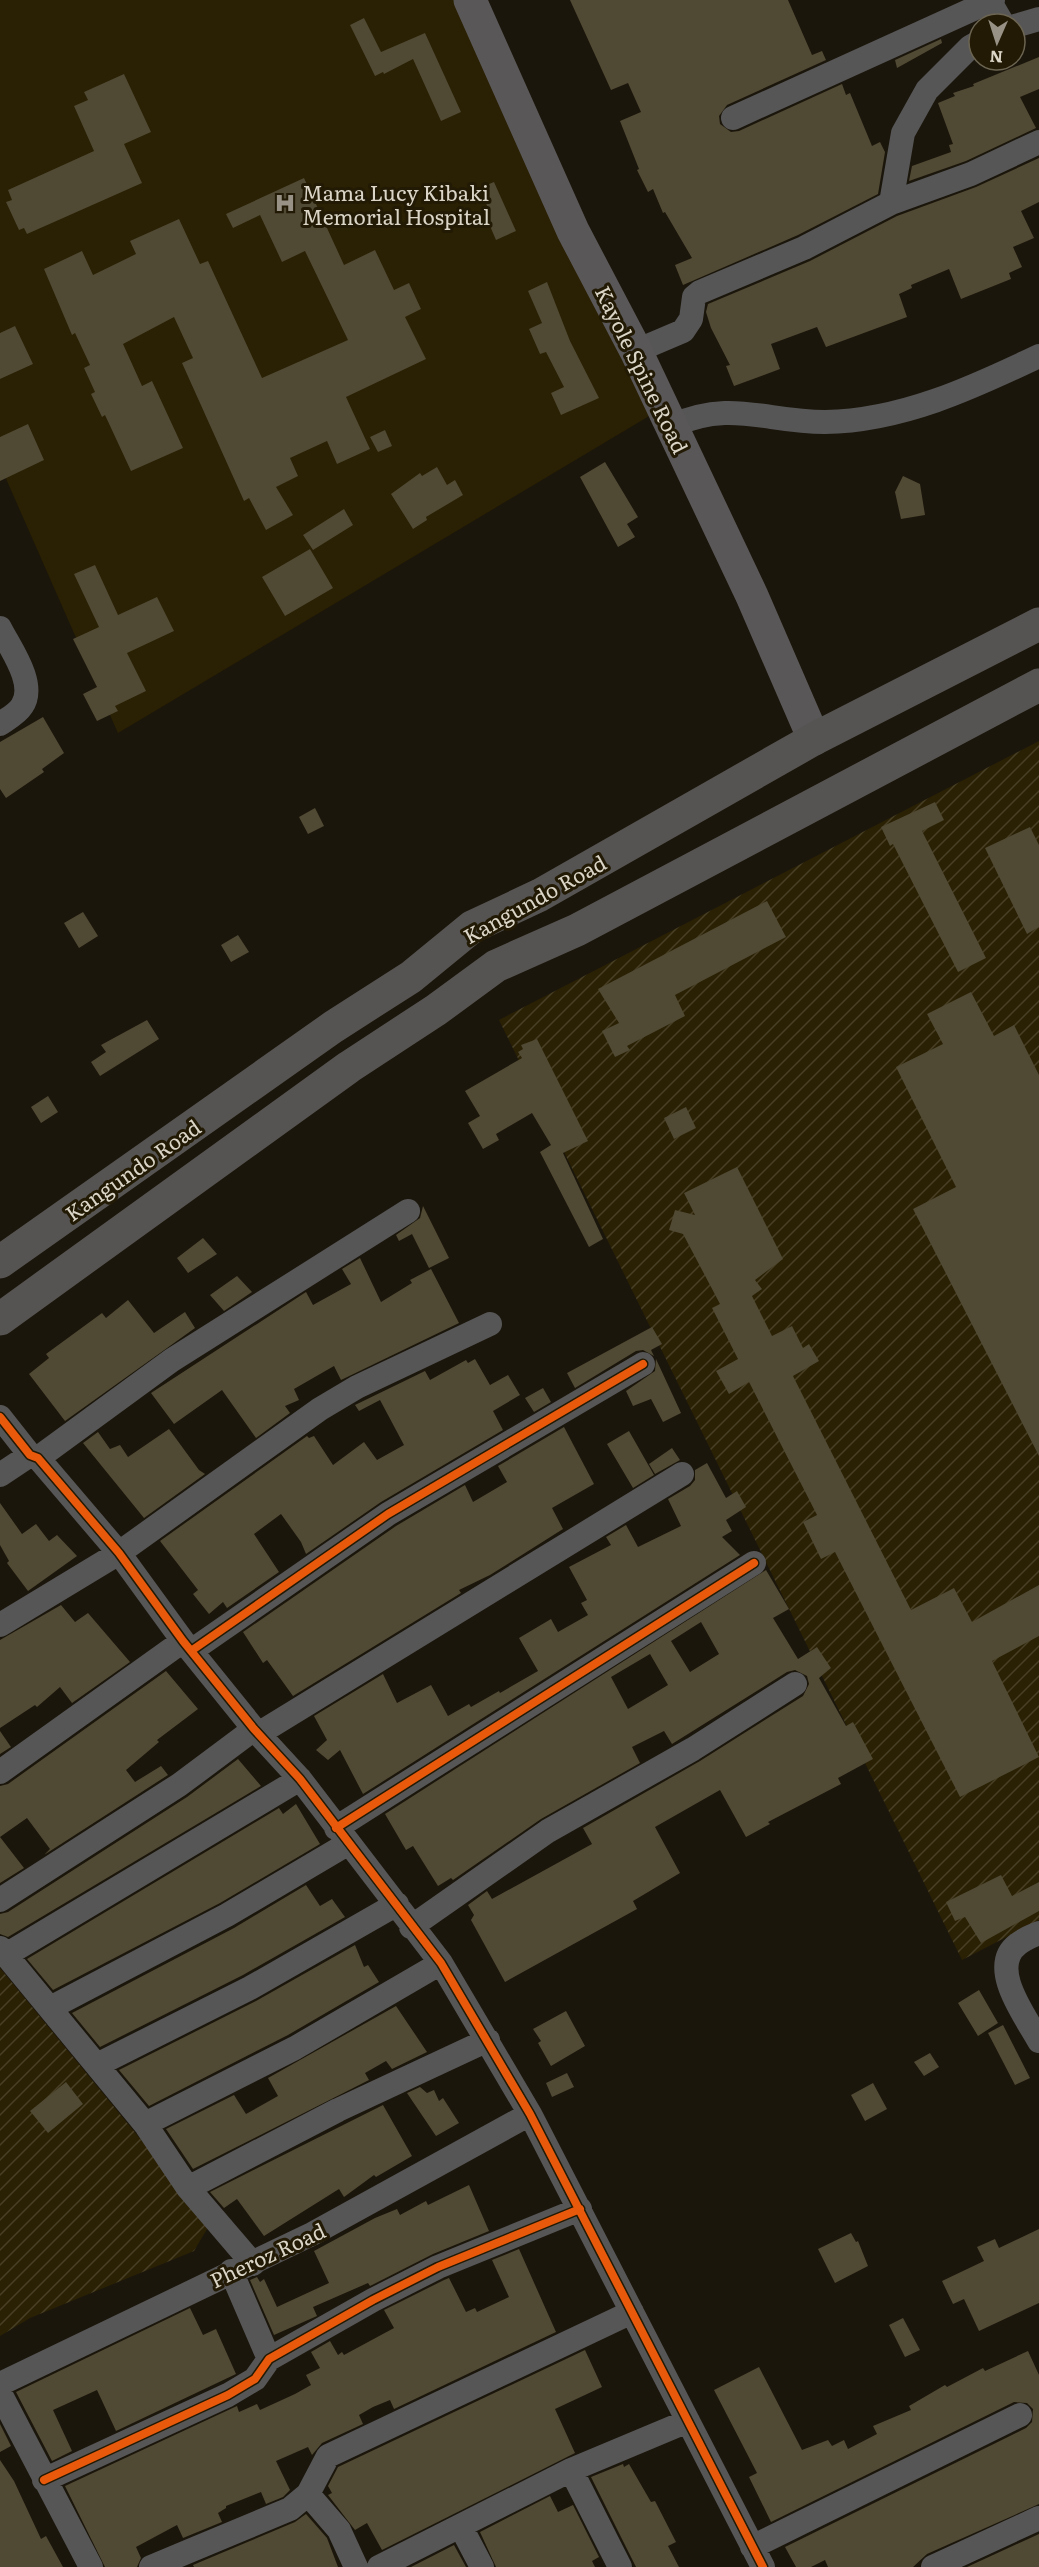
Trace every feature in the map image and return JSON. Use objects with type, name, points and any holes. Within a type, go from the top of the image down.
[{"type":"highway","name":"Kangundo Road","points":[[0,1262],[333,1027],[411,977],[472,927],[540,896],[814,739],[1039,624]]},
{"type":"highway","name":"Kangundo Road","points":[[0,1319],[349,1067],[436,1010],[496,966],[577,930],[1039,685]]},
{"type":"main road","name":"Kayole Spine Road","points":[[470,0],[573,231],[636,351],[752,596],[814,739]]},
{"type":"street","points":[[733,118],[990,1]]},
{"type":"street","points":[[891,203],[903,133],[927,90],[967,50]]},
{"type":"street","points":[[636,351],[683,331],[691,319],[694,297],[700,292],[804,248],[891,203],[971,174],[1039,142]]},
{"type":"street","points":[[671,426],[694,416],[724,411],[825,422],[884,416],[961,393],[1039,356]]},
{"type":"street","points":[[0,628],[26,683],[26,695],[18,711],[0,724]]},
{"type":"street","points":[[0,1475],[34,1457],[172,1360],[408,1211]]},
{"type":"street","points":[[0,1625],[118,1553],[320,1409],[357,1387],[490,1324]]},
{"type":"street","points":[[0,1773],[187,1646],[388,1514],[643,1364]]},
{"type":"street","points":[[0,1417],[118,1553],[187,1646],[256,1732],[300,1779],[397,1904],[411,1928],[441,1963],[530,2114],[757,2557],[1020,2415]]},
{"type":"street","points":[[0,1900],[179,1785],[256,1732],[682,1474]]},
{"type":"street","points":[[50,2008],[227,1915],[754,1563]]},
{"type":"street","points":[[411,1928],[548,1831],[693,1749],[795,1684]]},
{"type":"street","points":[[269,2359],[242,2267],[145,2124],[3,1952],[300,1779]]},
{"type":"street","points":[[97,2065],[250,1988],[397,1904]]},
{"type":"street","points":[[1039,1933],[1016,1945],[1006,1960],[1005,1978],[1039,2041]]},
{"type":"street","points":[[145,2124],[295,2048],[441,1963]]},
{"type":"street","points":[[188,2188],[339,2110],[488,2040]]},
{"type":"street","name":"Pheroz Road","points":[[0,2384],[242,2267],[394,2190],[530,2114]]},
{"type":"street","points":[[44,2480],[228,2395],[255,2379],[269,2359],[373,2300],[438,2267],[580,2209]]},
{"type":"street","points":[[151,2567],[290,2509],[308,2493],[328,2456],[632,2312]]},
{"type":"street","points":[[0,2393],[91,2567]]},
{"type":"street","points":[[379,2567],[571,2470],[688,2421]]},
{"type":"street","points":[[571,2470],[620,2567]]},
{"type":"street","points":[[308,2493],[339,2530],[356,2567]]},
{"type":"street","points":[[933,2567],[1039,2518]]},
{"type":"street","points":[[461,2527],[482,2567]]},
{"type":"shaded area","name":"Mama Lucy Kibaki Memorial Hospital","points":[[0,0],[474,0],[666,406],[118,733],[0,465]]},
{"type":"shaded area","points":[[1039,741],[1039,1920],[962,1960],[499,1020]]},
{"type":"shaded area","points":[[0,1968],[210,2224],[194,2251],[30,2318],[0,2336]]},
{"type":"building","points":[[570,0],[788,0],[812,55],[822,51],[826,60],[727,105],[719,116],[720,124],[731,132],[739,131],[842,84],[846,95],[850,93],[872,146],[880,142],[885,152],[878,194],[798,235],[683,285],[675,265],[692,258],[665,212],[663,213],[653,189],[648,192],[637,170],[639,169],[620,121],[641,112],[628,83],[611,90]]},
{"type":"building","points":[[364,18],[381,52],[425,33],[461,112],[441,121],[413,59],[384,74],[383,72],[375,76],[350,25]]},
{"type":"building","points":[[941,39],[942,43],[897,68],[895,60]]},
{"type":"building","points":[[1039,57],[1039,89],[1020,97],[1036,128],[966,161],[909,181],[912,166],[951,152],[949,145],[953,144],[938,103],[955,96],[953,93],[1002,72],[1027,72],[1027,62]]},
{"type":"building","points":[[124,74],[151,132],[124,144],[142,183],[27,234],[24,228],[19,230],[6,202],[12,200],[8,190],[94,151],[74,106],[88,100],[84,92]]},
{"type":"building","points":[[1039,158],[1039,202],[1021,211],[1034,238],[1013,247],[1022,267],[1009,273],[1011,279],[961,299],[949,269],[911,285],[912,288],[899,294],[907,317],[826,347],[817,327],[771,344],[780,369],[734,386],[726,366],[730,365],[711,328],[706,312],[708,304],[810,261],[897,216],[976,187]]},
{"type":"building","points":[[304,178],[344,265],[375,250],[394,290],[409,283],[421,309],[405,317],[426,359],[346,397],[370,449],[337,464],[327,441],[290,458],[298,476],[276,487],[293,515],[266,530],[249,498],[244,501],[182,363],[193,358],[174,317],[123,344],[142,386],[152,381],[183,448],[131,471],[105,415],[102,417],[91,394],[95,392],[84,368],[90,365],[75,333],[72,335],[44,269],[82,251],[93,275],[136,254],[130,241],[179,219],[200,264],[208,261],[262,378],[348,340],[305,251],[282,262],[260,215],[233,228],[226,214]]},
{"type":"building","points":[[494,182],[516,231],[496,240],[484,212],[489,210],[479,188]]},
{"type":"building","points":[[547,282],[570,341],[599,398],[561,415],[551,393],[564,387],[546,352],[540,354],[529,329],[542,323],[528,291]]},
{"type":"building","points":[[15,326],[33,364],[0,379],[0,333]]},
{"type":"building","points":[[28,424],[44,460],[0,481],[0,437]]},
{"type":"building","points":[[385,430],[392,446],[378,452],[370,437]]},
{"type":"building","points":[[605,462],[638,517],[627,524],[635,537],[618,547],[580,477]]},
{"type":"building","points":[[437,467],[447,485],[455,480],[463,495],[426,517],[427,520],[413,529],[391,494],[420,473],[422,476]]},
{"type":"building","points":[[903,476],[920,484],[925,515],[901,519],[895,492]]},
{"type":"building","points":[[344,509],[353,525],[313,550],[303,535]]},
{"type":"building","points":[[310,549],[333,588],[285,616],[262,577]]},
{"type":"building","points":[[95,565],[118,615],[157,597],[174,631],[127,653],[146,691],[115,706],[118,711],[97,721],[83,694],[97,687],[73,639],[99,627],[74,574]]},
{"type":"building","points":[[43,717],[64,753],[42,769],[44,772],[6,798],[0,789],[0,742]]},
{"type":"building","points":[[935,802],[944,820],[922,831],[986,958],[958,972],[893,844],[890,846],[881,827]]},
{"type":"building","points":[[315,808],[324,826],[308,834],[299,817]]},
{"type":"building","points":[[1030,827],[1039,845],[1039,927],[1027,934],[985,848]]},
{"type":"building","points":[[767,901],[786,937],[675,995],[685,1016],[627,1046],[630,1050],[615,1057],[602,1031],[619,1023],[598,989]]},
{"type":"building","points":[[83,912],[98,936],[79,948],[64,923]]},
{"type":"building","points":[[238,935],[249,952],[231,962],[221,945]]},
{"type":"building","points":[[971,992],[994,1036],[1014,1025],[1039,1075],[1039,1456],[913,1209],[956,1187],[896,1067],[943,1044],[927,1014]]},
{"type":"building","points":[[147,1020],[159,1039],[100,1076],[91,1062],[106,1052],[101,1045]]},
{"type":"building","points":[[537,1039],[588,1141],[563,1153],[603,1239],[589,1247],[540,1152],[551,1145],[532,1113],[496,1134],[499,1140],[483,1149],[468,1123],[480,1116],[465,1091],[522,1058],[518,1052],[523,1049],[521,1045]]},
{"type":"building","points":[[48,1096],[58,1112],[41,1123],[31,1107]]},
{"type":"building","points":[[686,1107],[696,1128],[674,1139],[664,1118]]},
{"type":"building","points":[[737,1167],[783,1259],[755,1280],[762,1289],[752,1296],[772,1336],[792,1326],[803,1348],[809,1344],[819,1361],[793,1376],[911,1610],[954,1588],[972,1622],[1039,1585],[1039,1636],[992,1661],[1039,1757],[960,1797],[835,1552],[821,1559],[803,1522],[817,1515],[749,1382],[729,1394],[716,1371],[738,1359],[712,1308],[720,1304],[683,1234],[669,1230],[675,1210],[695,1215],[684,1193]]},
{"type":"building","points":[[423,1206],[449,1258],[429,1268],[412,1234],[399,1241],[396,1235],[420,1218]]},
{"type":"building","points":[[203,1238],[217,1254],[188,1273],[177,1258]]},
{"type":"building","points":[[360,1258],[381,1302],[412,1283],[410,1280],[431,1269],[459,1323],[341,1380],[334,1366],[294,1389],[299,1400],[285,1406],[290,1413],[256,1438],[222,1390],[174,1424],[151,1393],[306,1292],[313,1305],[351,1284],[342,1269]]},
{"type":"building","points":[[237,1276],[252,1292],[224,1311],[210,1295]]},
{"type":"building","points":[[128,1300],[154,1333],[185,1312],[195,1328],[65,1421],[29,1374],[49,1358],[46,1354],[102,1313],[106,1318]]},
{"type":"building","points":[[652,1327],[662,1344],[651,1350],[654,1356],[643,1350],[636,1351],[575,1388],[567,1373]]},
{"type":"building","points":[[475,1359],[490,1385],[508,1375],[520,1395],[493,1411],[503,1430],[381,1502],[306,1554],[301,1542],[281,1514],[254,1534],[279,1572],[227,1608],[223,1602],[209,1614],[193,1594],[198,1590],[160,1541],[307,1436],[309,1438],[314,1436],[333,1465],[364,1442],[377,1460],[404,1445],[380,1400],[359,1411],[355,1405],[425,1371],[430,1380],[466,1360],[468,1363]]},
{"type":"building","points":[[656,1359],[681,1413],[663,1422],[651,1399],[633,1406],[626,1391],[655,1371]]},
{"type":"building","points":[[543,1388],[551,1402],[534,1412],[525,1398]]},
{"type":"building","points":[[564,1427],[594,1484],[552,1508],[563,1529],[490,1575],[459,1590],[461,1593],[293,1696],[267,1660],[263,1663],[243,1632],[396,1526],[465,1485],[473,1502],[507,1482],[498,1466]]},
{"type":"building","points":[[169,1429],[199,1470],[205,1474],[144,1518],[83,1443],[98,1432],[110,1449],[120,1445],[128,1457]]},
{"type":"building","points":[[629,1431],[654,1475],[633,1488],[607,1444]]},
{"type":"building","points":[[672,1448],[680,1460],[655,1474],[649,1464]]},
{"type":"building","points":[[707,1463],[726,1498],[737,1491],[746,1507],[726,1520],[732,1531],[722,1537],[740,1555],[363,1794],[340,1750],[328,1760],[316,1750],[327,1740],[314,1716],[383,1674],[397,1703],[431,1685],[448,1716],[469,1704],[471,1707],[499,1691],[500,1693],[538,1671],[519,1638],[551,1619],[558,1632],[588,1615],[581,1603],[587,1600],[569,1567],[611,1545],[606,1537],[626,1525],[638,1547],[681,1526],[668,1499],[690,1486],[695,1480],[695,1470]]},
{"type":"building","points":[[0,1503],[22,1534],[36,1524],[49,1541],[57,1535],[77,1556],[28,1591],[7,1563],[9,1561],[0,1545]]},
{"type":"building","points":[[766,1570],[789,1609],[773,1618],[798,1659],[817,1647],[831,1668],[819,1678],[846,1726],[853,1722],[873,1759],[838,1778],[841,1784],[768,1822],[770,1824],[746,1837],[720,1790],[655,1827],[680,1873],[633,1901],[637,1909],[505,1982],[471,1920],[474,1915],[468,1905],[487,1891],[492,1899],[592,1844],[583,1828],[700,1761],[803,1696],[809,1684],[807,1676],[795,1670],[787,1672],[672,1744],[664,1731],[632,1747],[640,1763],[541,1819],[453,1880],[451,1878],[438,1886],[413,1846],[406,1850],[385,1814]],"holes":[[[701,1622],[719,1654],[690,1672],[671,1641]],[[650,1654],[668,1685],[628,1709],[611,1677]]]},
{"type":"building","points":[[61,1605],[75,1622],[88,1613],[130,1662],[72,1703],[60,1687],[37,1707],[35,1705],[0,1728],[0,1640]]},
{"type":"building","points":[[166,1671],[198,1709],[157,1740],[159,1742],[126,1770],[135,1782],[161,1766],[168,1775],[44,1855],[50,1849],[27,1818],[0,1837],[0,1786],[8,1784]]},
{"type":"building","points":[[0,1731],[11,1747],[0,1754]]},
{"type":"building","points":[[238,1759],[261,1786],[8,1937],[0,1934],[0,1914],[8,1912],[187,1797]]},
{"type":"building","points":[[296,1804],[320,1844],[220,1903],[53,1990],[27,1959],[279,1808],[283,1814]]},
{"type":"building","points":[[0,1837],[24,1868],[0,1883]]},
{"type":"building","points":[[1001,1875],[1012,1896],[1039,1882],[1039,1911],[981,1943],[965,1917],[955,1921],[946,1902]]},
{"type":"building","points":[[306,1885],[320,1906],[332,1899],[345,1917],[243,1975],[100,2047],[72,2013],[234,1928]]},
{"type":"building","points":[[355,1945],[364,1967],[368,1965],[379,1982],[288,2035],[149,2106],[119,2070],[256,2001]]},
{"type":"building","points":[[979,1990],[998,2023],[978,2036],[958,2003]]},
{"type":"building","points":[[396,2006],[427,2052],[392,2069],[386,2061],[365,2073],[369,2080],[193,2169],[166,2129],[234,2095],[246,2114],[278,2096],[268,2078]]},
{"type":"building","points":[[566,2011],[585,2046],[551,2066],[538,2043],[541,2041],[533,2029]]},
{"type":"building","points":[[1003,2025],[1030,2078],[1015,2085],[988,2033]]},
{"type":"building","points":[[930,2053],[939,2067],[924,2076],[914,2062]]},
{"type":"building","points":[[567,2073],[574,2087],[552,2097],[546,2083]]},
{"type":"building","points":[[66,2082],[83,2104],[48,2133],[30,2111]]},
{"type":"building","points":[[873,2083],[887,2109],[865,2121],[851,2095]]},
{"type":"building","points":[[420,2087],[427,2093],[434,2090],[439,2101],[443,2098],[459,2123],[436,2136],[407,2093]]},
{"type":"building","points":[[383,2105],[412,2156],[376,2177],[374,2175],[344,2197],[339,2189],[264,2236],[237,2199],[224,2208],[210,2192]]},
{"type":"building","points":[[469,2185],[489,2231],[433,2254],[370,2286],[368,2283],[313,2307],[317,2316],[274,2335],[250,2280],[257,2277],[260,2282],[264,2279],[277,2307],[329,2283],[314,2251],[375,2218],[397,2209],[400,2215],[426,2201],[428,2205]]},
{"type":"building","points":[[1039,2229],[1039,2303],[979,2331],[964,2299],[953,2304],[942,2281],[984,2261],[977,2247],[995,2239],[999,2248]]},
{"type":"building","points":[[851,2233],[856,2242],[858,2241],[868,2266],[835,2283],[818,2249]]},
{"type":"building","points":[[519,2249],[556,2332],[394,2409],[390,2400],[373,2407],[359,2415],[363,2424],[322,2443],[312,2455],[308,2447],[276,2461],[290,2490],[283,2497],[266,2504],[261,2492],[226,2506],[218,2513],[222,2522],[183,2538],[177,2525],[136,2547],[141,2558],[137,2567],[105,2567],[65,2486],[237,2406],[239,2412],[257,2404],[260,2410],[295,2394],[311,2385],[306,2375],[320,2368],[311,2352],[330,2341],[338,2355],[342,2352],[344,2355],[394,2328],[384,2310],[444,2280],[449,2278],[466,2312],[475,2308],[477,2312],[509,2297],[492,2260]]},
{"type":"building","points":[[190,2308],[203,2335],[216,2329],[236,2374],[116,2431],[97,2390],[53,2410],[72,2451],[52,2461],[16,2392]]},
{"type":"building","points":[[903,2318],[920,2350],[905,2357],[889,2325]]},
{"type":"building","points":[[585,2350],[602,2387],[555,2409],[575,2453],[382,2550],[367,2523],[355,2530],[328,2495],[332,2493],[328,2486],[338,2467]]},
{"type":"building","points":[[1028,2351],[1039,2375],[1039,2504],[927,2554],[913,2567],[828,2567],[825,2560],[811,2567],[796,2567],[785,2547],[1026,2428],[1032,2422],[1033,2409],[1027,2403],[1014,2402],[771,2522],[749,2477],[757,2473],[714,2390],[759,2367],[802,2450],[828,2440],[832,2446],[844,2440],[848,2449],[877,2434],[873,2426],[911,2410],[909,2406],[945,2385],[947,2387],[983,2368],[985,2371]]},
{"type":"building","points":[[0,2424],[11,2446],[0,2452]]},
{"type":"building","points":[[0,2460],[14,2481],[41,2539],[46,2536],[63,2567],[0,2567]]},
{"type":"building","points":[[623,2464],[624,2467],[629,2464],[651,2502],[655,2501],[676,2542],[668,2546],[679,2567],[636,2567],[591,2477]]},
{"type":"building","points":[[550,2496],[558,2512],[573,2505],[599,2557],[592,2561],[595,2567],[496,2567],[480,2532]]},
{"type":"building","points":[[306,2514],[327,2538],[338,2567],[194,2567],[193,2565],[295,2522]]},
{"type":"building","points":[[1039,2534],[1039,2567],[967,2567]]},
{"type":"building","points":[[454,2545],[466,2567],[411,2567]]},
{"type":"cycle path","points":[[191,1651],[388,1514],[643,1364]]},
{"type":"cycle path","points":[[0,1417],[30,1455],[38,1458],[119,1553],[183,1641],[254,1729],[300,1779],[441,1963],[530,2114],[763,2567]]},
{"type":"cycle path","points":[[336,1828],[754,1563]]},
{"type":"cycle path","points":[[44,2480],[228,2395],[255,2379],[269,2359],[373,2300],[438,2267],[580,2209]]},
{"type":"place","name":"Mama Lucy Kibaki Memorial Hospital","points":[[285,203]]}]
